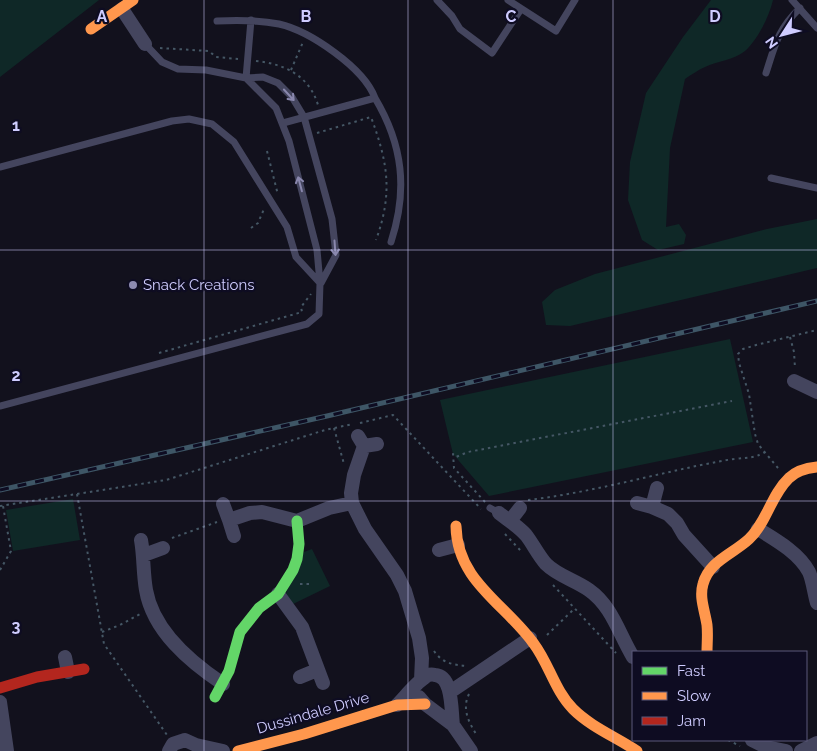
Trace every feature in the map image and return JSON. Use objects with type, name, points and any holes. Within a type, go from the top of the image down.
[{"type":"street","points":[[92,29],[133,0]]},
{"type":"street","points":[[122,9],[146,44]]},
{"type":"street","points":[[794,380],[817,392]]},
{"type":"street","points":[[366,442],[354,475],[351,492],[352,503],[366,529],[401,580],[419,638],[422,658],[419,697],[453,725],[471,751]]},
{"type":"street","points":[[707,651],[706,623],[701,589],[704,578],[713,567],[749,539],[758,529],[776,492],[791,476],[817,466]]},
{"type":"street","points":[[652,507],[657,488]]},
{"type":"street","points":[[229,520],[250,513],[262,512],[297,520],[352,503]]},
{"type":"street","points":[[637,503],[668,514],[677,522],[684,535],[713,567]]},
{"type":"street","points":[[223,504],[234,536]]},
{"type":"street","points":[[524,504],[500,514],[527,536],[545,563],[557,573],[588,590],[601,601],[609,611],[632,655]]},
{"type":"street","points":[[215,697],[229,670],[240,632],[259,608],[278,594],[297,559],[299,544],[297,520]]},
{"type":"street","points":[[456,526],[458,545],[472,578],[483,592],[522,628],[530,638],[572,708],[635,750]]},
{"type":"street","points":[[758,529],[774,539],[803,563],[810,574],[817,603]]},
{"type":"street","points":[[141,540],[144,555],[146,591],[156,618],[178,647],[193,662],[223,684]]},
{"type":"street","points":[[439,550],[458,545]]},
{"type":"street","points":[[144,555],[163,548]]},
{"type":"street","points":[[278,594],[302,627],[320,677],[300,677]]},
{"type":"street","name":"Dussindale Drive","points":[[238,751],[304,734],[397,705],[441,705],[449,693],[530,638]]},
{"type":"street","points":[[65,657],[68,672]]},
{"type":"street","points":[[422,658],[448,684],[453,725]]},
{"type":"street","points":[[0,688],[37,677],[84,669]]},
{"type":"street","name":"Dussindale Drive","points":[[397,705],[428,675],[439,676],[480,672]]},
{"type":"street","points":[[0,702],[7,751]]},
{"type":"street","points":[[168,747],[181,740],[189,741],[198,748],[223,751]]},
{"type":"street","points":[[801,751],[817,743]]},
{"type":"street","points":[[747,744],[786,751]]},
{"type":"lane","points":[[437,0],[460,28],[492,53],[521,9]]},
{"type":"lane","points":[[508,0],[556,30],[576,0]]},
{"type":"lane","points":[[792,0],[817,28]]},
{"type":"lane","points":[[766,73],[780,32],[788,20],[800,8]]},
{"type":"lane","points":[[0,406],[307,324],[319,314],[320,283],[317,250],[283,123],[276,108],[246,78],[251,20]]},
{"type":"lane","points":[[217,21],[251,20],[280,24],[307,36],[329,49],[350,64],[362,78],[392,131],[398,151],[402,178],[398,223],[391,242]]},
{"type":"lane","points":[[146,44],[162,62],[178,69],[206,70],[246,78],[263,77],[278,84],[292,97],[304,117],[332,219],[336,255],[320,283]]},
{"type":"lane","points":[[283,123],[375,98]]},
{"type":"lane","points":[[0,168],[172,121],[189,119],[212,124],[234,142],[287,227],[296,257],[320,283]]},
{"type":"lane","points":[[770,178],[817,188]]},
{"type":"path","points":[[291,70],[307,36]]},
{"type":"path","points":[[309,135],[371,117],[381,144],[387,173],[385,214],[376,240]]},
{"type":"path","points":[[151,355],[302,312],[300,307],[320,283]]},
{"type":"path","points":[[787,480],[758,444],[749,394],[738,354],[743,348],[817,330]]},
{"type":"path","points":[[790,337],[795,366]]},
{"type":"path","points":[[500,514],[454,468],[452,454],[456,457],[468,452],[732,401]]},
{"type":"path","points":[[334,428],[345,469],[354,475]]},
{"type":"path","points":[[524,504],[737,458],[756,457],[765,452]]},
{"type":"path","points":[[77,493],[104,644],[168,747]]},
{"type":"path","points":[[0,570],[11,551],[4,506]]},
{"type":"path","points":[[163,548],[166,541],[223,520],[229,520]]},
{"type":"path","points":[[547,635],[574,609]]},
{"type":"path","points":[[102,632],[152,610]]},
{"type":"path","points":[[419,638],[427,635],[434,651],[445,662],[461,665],[475,664],[480,672]]},
{"type":"path","points":[[471,690],[466,700],[466,709],[469,722],[478,739]]},
{"type":"path","points":[[733,741],[747,744]]},
{"type":"green space","points":[[0,0],[99,0],[0,77]]},
{"type":"green space","points":[[711,0],[773,0],[762,27],[745,51],[702,68],[685,79],[670,148],[666,227],[679,224],[686,235],[684,244],[658,250],[642,240],[628,200],[630,162],[646,93],[683,37]]},
{"type":"green space","points":[[817,219],[817,268],[570,326],[546,325],[542,302],[555,290],[595,274],[767,229]]},
{"type":"green space","points":[[730,339],[753,442],[489,496],[453,454],[440,400]]},
{"type":"green space","points":[[73,499],[80,540],[13,551],[6,510]]},
{"type":"green space","points":[[312,549],[330,586],[291,605],[286,593],[304,552]]},
{"type":"railway","points":[[0,490],[327,416],[817,301]]},
{"type":"traffic: fast","points":[[215,697],[229,671],[240,632],[259,608],[278,594],[293,570],[299,544],[297,521]]},
{"type":"traffic: slow","points":[[91,29],[133,0]]},
{"type":"traffic: slow","points":[[707,651],[707,625],[702,589],[710,569],[749,539],[760,525],[778,492],[789,478],[802,470],[817,467]]},
{"type":"traffic: slow","points":[[456,526],[458,546],[474,577],[534,644],[567,702],[588,721],[637,751]]},
{"type":"traffic: slow","points":[[238,751],[304,734],[397,705],[425,704]]},
{"type":"traffic: jam","points":[[0,688],[37,677],[84,669]]},
{"type":"place","name":"Snack Creations","points":[[133,285]]}]
